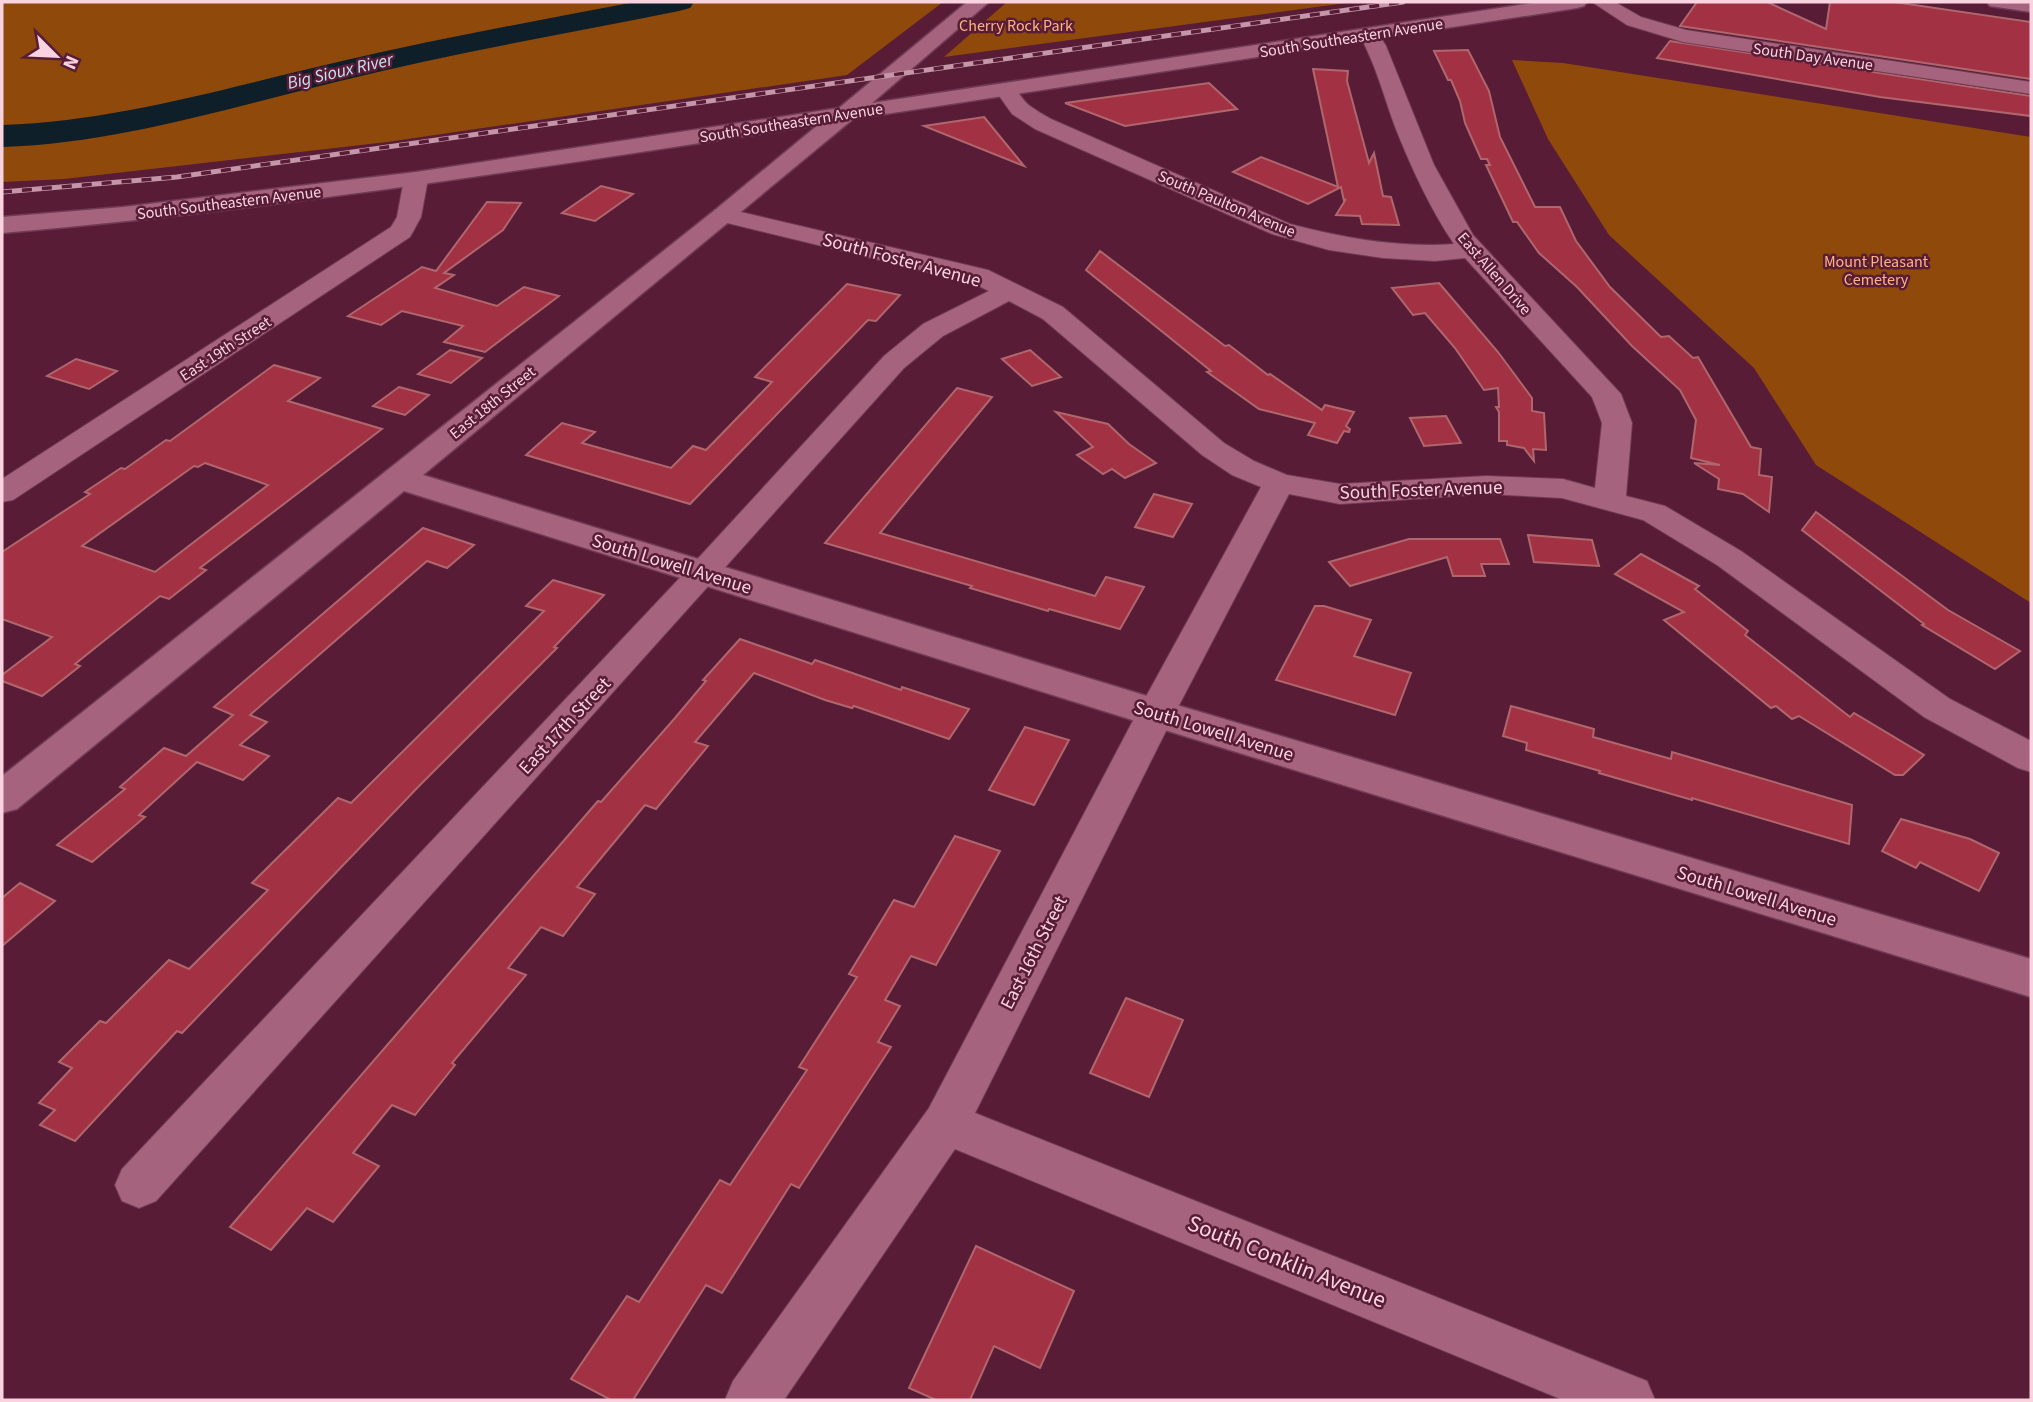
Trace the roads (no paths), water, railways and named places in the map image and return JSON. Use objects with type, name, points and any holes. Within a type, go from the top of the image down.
[{"type":"street","name":"East 18th Street","points":[[2,798],[724,215],[979,2]]},
{"type":"street","name":"South Southeastern Avenue","points":[[2,225],[150,212],[416,179],[1577,2]]},
{"type":"street","name":"South Day Avenue","points":[[1602,2],[1634,21],[1682,36],[2031,88]]},
{"type":"street","points":[[1997,2],[2031,6]]},
{"type":"street","name":"East Allen Drive","points":[[1369,34],[1383,57],[1410,135],[1457,231],[1471,250],[1606,394],[1618,424],[1610,500]]},
{"type":"street","name":"South Paulton Avenue","points":[[1006,90],[1020,109],[1043,124],[1281,229],[1329,243],[1383,250],[1435,253],[1471,250]]},
{"type":"street","name":"East 19th Street","points":[[2,493],[401,232],[410,217],[416,179]]},
{"type":"street","name":"South Foster Avenue","points":[[724,215],[979,276],[1053,313],[1213,449],[1243,468],[1279,482],[1340,494],[1486,485],[1550,489],[1610,500],[1654,513],[1696,536],[1937,708],[2031,758]]},
{"type":"street","name":"East 17th Street","points":[[139,1185],[704,573],[894,362],[933,330],[1009,291]]},
{"type":"street","name":"South Lowell Avenue","points":[[398,478],[1156,713],[2031,978]]},
{"type":"street","name":"East 16th Street","points":[[752,1400],[946,1123],[1156,713],[1279,482]]},
{"type":"street","name":"South Conklin Avenue","points":[[946,1123],[1628,1400]]},
{"type":"waterway","name":"Big Sioux River","points":[[2,136],[86,130],[129,122],[340,71],[679,2]]},
{"type":"railway","points":[[2,192],[177,177],[1403,2]]},
{"type":"park label","name":"Cherry Rock Park","points":[[1016,25]]},
{"type":"park label","name":"Mount Pleasant Cemetery","points":[[1876,270]]}]
